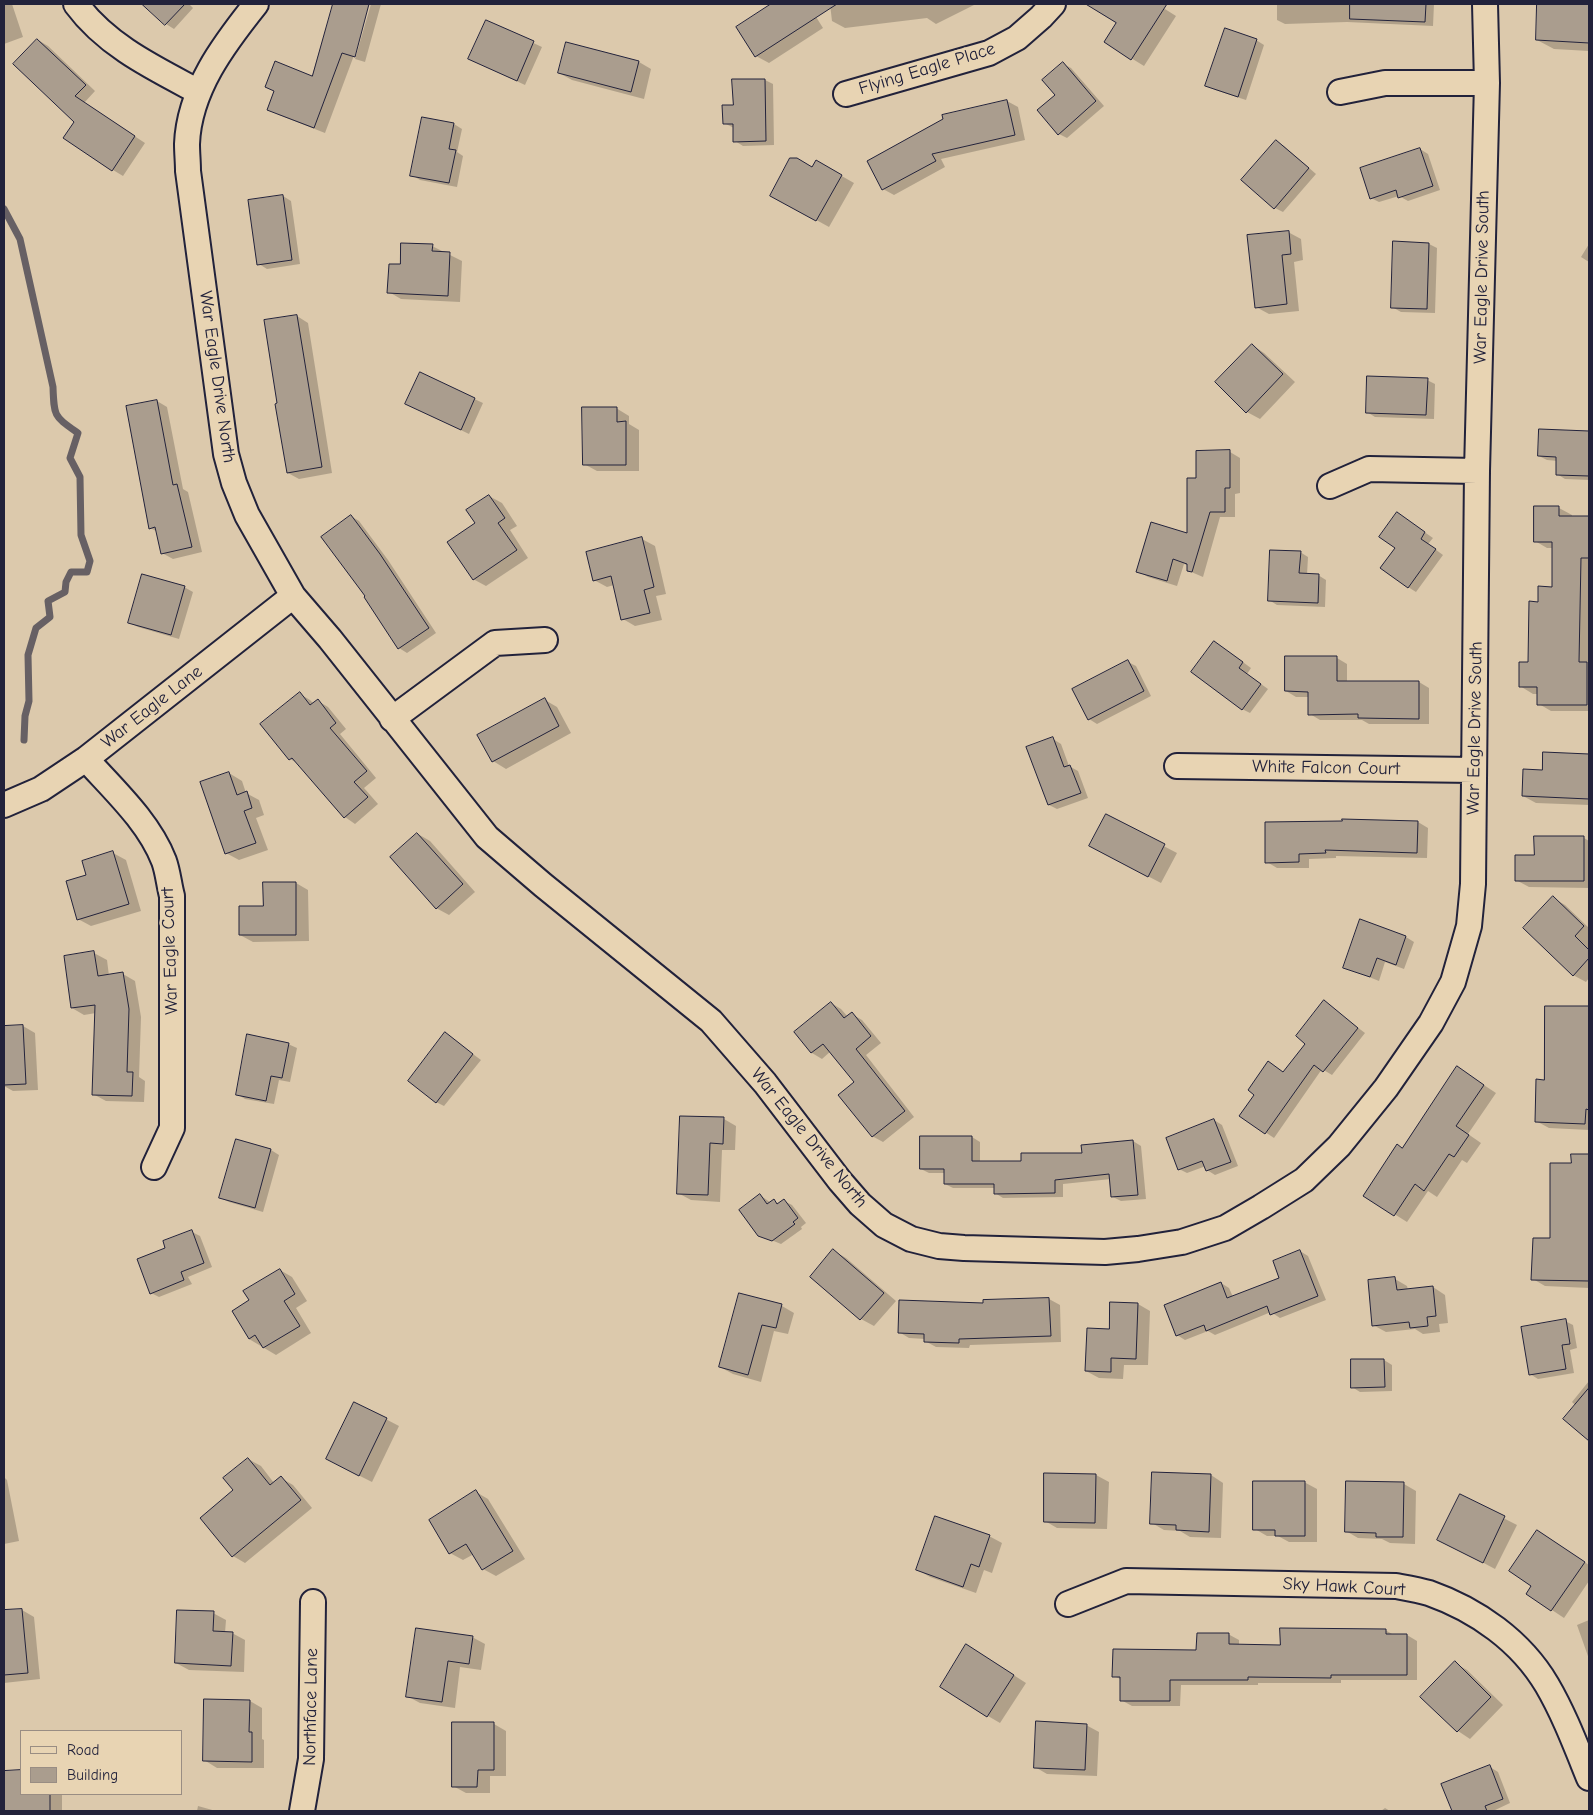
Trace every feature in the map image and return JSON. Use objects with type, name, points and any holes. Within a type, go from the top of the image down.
[{"type":"street","points":[[76,4],[112,40],[143,63],[199,92]]},
{"type":"street","name":"War Eagle Drive North","points":[[256,4],[220,51],[199,92],[191,118],[187,144],[188,171],[226,454],[246,515],[293,596],[330,639],[487,837],[543,885],[711,1021],[764,1083],[840,1181],[860,1204],[884,1225],[911,1239],[939,1246],[1105,1252],[1138,1250],[1182,1242],[1225,1228],[1261,1208],[1304,1180],[1339,1146],[1386,1088],[1431,1024],[1453,982]]},
{"type":"street","name":"Flying Eagle Place","points":[[846,94],[989,53],[1017,38],[1041,18],[1053,4]]},
{"type":"street","name":"War Eagle Drive South","points":[[1453,982],[1468,926],[1474,884],[1477,471],[1487,82],[1485,4]]},
{"type":"street","points":[[1340,92],[1385,82],[1487,82]]},
{"type":"street","points":[[1330,486],[1369,469],[1477,471]]},
{"type":"street","name":"War Eagle Lane","points":[[4,805],[41,789],[86,759],[293,596]]},
{"type":"street","points":[[392,719],[495,643],[545,640]]},
{"type":"street","name":"War Eagle Court","points":[[86,759],[128,805],[152,837],[164,862],[172,896],[172,1128],[154,1167]]},
{"type":"street","name":"White Falcon Court","points":[[1177,766],[1474,770]]},
{"type":"street","name":"Sky Hawk Court","points":[[1068,1604],[1126,1581],[1396,1586],[1428,1593],[1460,1606],[1496,1627],[1524,1653],[1550,1691],[1565,1719],[1589,1778]]},
{"type":"street","name":"Northface Lane","points":[[302,1811],[312,1759],[313,1602]]},
{"type":"building","points":[[142,4],[185,4],[165,25]]},
{"type":"building","points":[[333,4],[369,4],[355,57],[342,53],[314,128],[267,110],[274,91],[265,87],[275,61],[312,76]]},
{"type":"building","points":[[771,4],[837,4],[755,57],[736,27]]},
{"type":"building","points":[[1086,4],[1167,4],[1131,60],[1104,42],[1116,23]]},
{"type":"building","points":[[1350,4],[1426,4],[1425,22],[1350,19]]},
{"type":"building","points":[[1537,4],[1589,4],[1589,43],[1536,40]]},
{"type":"building","points":[[486,20],[534,41],[517,81],[468,59]]},
{"type":"building","points":[[1225,28],[1257,39],[1238,97],[1205,86]]},
{"type":"building","points":[[37,39],[86,85],[75,96],[135,136],[112,171],[63,138],[74,122],[13,64]]},
{"type":"building","points":[[566,42],[639,61],[631,92],[558,73]]},
{"type":"building","points":[[1063,62],[1096,101],[1058,135],[1037,110],[1055,95],[1042,80]]},
{"type":"building","points":[[732,79],[765,79],[766,141],[733,142],[733,124],[723,124],[722,105],[733,105]]},
{"type":"building","points":[[1007,100],[1015,135],[932,154],[936,161],[882,190],[867,161],[943,119],[942,115]]},
{"type":"building","points":[[422,117],[454,123],[449,149],[456,150],[449,183],[410,176]]},
{"type":"building","points":[[1276,140],[1309,168],[1274,209],[1241,180]]},
{"type":"building","points":[[1420,148],[1433,186],[1398,198],[1396,190],[1370,199],[1360,168]]},
{"type":"building","points":[[790,158],[797,158],[812,167],[816,160],[842,175],[816,221],[770,196]]},
{"type":"building","points":[[283,195],[292,260],[257,265],[248,200]]},
{"type":"building","points":[[1289,231],[1291,254],[1282,255],[1287,304],[1255,308],[1247,235]]},
{"type":"building","points":[[1393,241],[1429,243],[1427,309],[1391,308]]},
{"type":"building","points":[[401,243],[433,244],[432,251],[450,252],[448,296],[387,293],[389,264],[400,264]]},
{"type":"building","points":[[297,315],[322,467],[287,473],[275,404],[277,403],[264,320]]},
{"type":"building","points":[[1252,344],[1283,374],[1246,413],[1215,382]]},
{"type":"building","points":[[420,372],[475,398],[461,430],[405,404]]},
{"type":"building","points":[[1367,376],[1428,378],[1426,415],[1366,413]]},
{"type":"building","points":[[157,400],[173,485],[177,484],[192,547],[161,554],[155,527],[149,529],[126,406]]},
{"type":"building","points":[[582,407],[617,407],[617,422],[626,421],[626,465],[583,465]]},
{"type":"building","points":[[1539,429],[1589,431],[1589,476],[1556,475],[1556,457],[1538,456]]},
{"type":"building","points":[[1230,450],[1230,488],[1225,488],[1225,512],[1210,512],[1192,572],[1187,571],[1187,564],[1173,559],[1167,581],[1136,572],[1151,522],[1187,533],[1187,478],[1196,478],[1196,451]]},
{"type":"building","points":[[489,495],[505,518],[498,523],[517,550],[473,580],[447,542],[475,523],[466,510]]},
{"type":"building","points":[[1534,506],[1559,506],[1559,516],[1589,516],[1589,558],[1581,558],[1579,662],[1587,662],[1587,705],[1537,705],[1537,687],[1519,687],[1519,662],[1528,662],[1529,601],[1538,602],[1538,586],[1552,587],[1552,542],[1534,542]]},
{"type":"building","points":[[1397,512],[1425,532],[1421,539],[1436,549],[1408,588],[1380,568],[1395,548],[1379,537]]},
{"type":"building","points":[[351,515],[380,554],[429,628],[398,649],[365,596],[321,537]]},
{"type":"building","points":[[642,537],[654,587],[644,590],[650,613],[621,620],[611,576],[593,581],[586,552]]},
{"type":"building","points":[[1270,550],[1301,551],[1299,573],[1319,574],[1318,603],[1268,601]]},
{"type":"building","points":[[142,574],[185,586],[171,635],[128,623]]},
{"type":"building","points":[[1214,641],[1243,662],[1239,668],[1261,684],[1242,710],[1191,672]]},
{"type":"building","points":[[1285,656],[1337,656],[1337,681],[1419,681],[1419,719],[1358,718],[1358,714],[1308,715],[1308,692],[1285,691]]},
{"type":"building","points":[[1128,660],[1144,691],[1088,720],[1072,689]]},
{"type":"building","points":[[300,692],[310,705],[318,699],[336,723],[330,728],[367,771],[354,782],[368,797],[344,818],[292,758],[289,760],[260,724]]},
{"type":"building","points":[[545,698],[559,726],[492,762],[477,735]]},
{"type":"building","points":[[1053,737],[1064,767],[1070,765],[1081,793],[1048,805],[1026,747]]},
{"type":"building","points":[[1543,752],[1589,754],[1589,799],[1522,796],[1523,769],[1542,770]]},
{"type":"building","points":[[229,772],[237,795],[247,791],[252,808],[244,811],[256,843],[225,854],[200,782]]},
{"type":"building","points":[[1106,814],[1165,844],[1148,877],[1089,846]]},
{"type":"building","points":[[1342,819],[1418,821],[1417,853],[1325,850],[1326,853],[1299,854],[1299,862],[1265,863],[1265,822],[1342,821]]},
{"type":"building","points":[[417,833],[463,884],[436,909],[390,857]]},
{"type":"building","points":[[1534,836],[1584,836],[1584,881],[1515,881],[1515,855],[1534,855]]},
{"type":"building","points":[[113,851],[129,904],[77,920],[66,881],[86,875],[82,861]]},
{"type":"building","points":[[263,882],[296,882],[296,935],[239,935],[239,906],[263,906]]},
{"type":"building","points":[[1553,896],[1584,926],[1575,936],[1589,950],[1589,958],[1573,976],[1523,928]]},
{"type":"building","points":[[1360,919],[1406,936],[1396,965],[1377,958],[1370,977],[1343,968]]},
{"type":"building","points":[[94,951],[98,976],[123,972],[129,1009],[127,1072],[133,1072],[132,1096],[92,1095],[95,1005],[71,1008],[64,956]]},
{"type":"building","points":[[1324,1000],[1358,1028],[1323,1072],[1314,1065],[1265,1134],[1239,1116],[1254,1095],[1248,1090],[1268,1061],[1283,1072],[1305,1044],[1296,1036]]},
{"type":"building","points":[[831,1002],[844,1018],[852,1012],[871,1036],[856,1049],[905,1111],[872,1137],[838,1095],[854,1082],[823,1044],[811,1053],[794,1032]]},
{"type":"building","points":[[1545,1006],[1589,1006],[1589,1110],[1586,1109],[1585,1124],[1535,1122],[1536,1079],[1544,1080]]},
{"type":"building","points":[[23,1025],[26,1084],[4,1085],[4,1026]]},
{"type":"building","points":[[445,1032],[473,1054],[436,1103],[408,1081]]},
{"type":"building","points":[[247,1034],[289,1043],[282,1078],[271,1076],[266,1101],[236,1095]]},
{"type":"building","points":[[1457,1066],[1484,1085],[1456,1126],[1469,1135],[1454,1157],[1449,1154],[1424,1191],[1415,1184],[1394,1216],[1363,1196],[1397,1144],[1402,1148]]},
{"type":"building","points":[[680,1116],[724,1117],[723,1144],[710,1143],[708,1195],[677,1194]]},
{"type":"building","points":[[1214,1119],[1231,1162],[1206,1171],[1202,1161],[1178,1170],[1166,1138]]},
{"type":"building","points":[[920,1136],[972,1136],[972,1161],[1021,1161],[1021,1153],[1082,1153],[1081,1145],[1133,1140],[1138,1195],[1111,1197],[1109,1174],[1055,1180],[1055,1193],[994,1194],[994,1184],[944,1184],[944,1169],[920,1169]]},
{"type":"building","points":[[236,1139],[271,1149],[255,1208],[219,1198]]},
{"type":"building","points":[[1571,1154],[1589,1154],[1589,1281],[1531,1280],[1533,1238],[1550,1238],[1550,1163],[1571,1163]]},
{"type":"building","points":[[760,1194],[767,1204],[774,1199],[777,1204],[784,1199],[798,1218],[793,1222],[795,1224],[772,1241],[758,1236],[739,1210]]},
{"type":"building","points":[[192,1230],[204,1263],[181,1272],[184,1280],[150,1294],[137,1259],[165,1248],[163,1241]]},
{"type":"building","points":[[833,1249],[884,1293],[860,1320],[810,1277]]},
{"type":"building","points":[[1300,1250],[1318,1296],[1270,1315],[1267,1306],[1206,1331],[1204,1325],[1176,1336],[1164,1305],[1221,1282],[1227,1298],[1279,1278],[1273,1261]]},
{"type":"building","points":[[280,1269],[295,1294],[284,1301],[300,1326],[263,1348],[255,1335],[249,1339],[232,1311],[249,1300],[243,1291]]},
{"type":"building","points":[[1395,1277],[1397,1290],[1433,1286],[1436,1316],[1427,1317],[1428,1326],[1410,1328],[1409,1322],[1372,1326],[1368,1280]]},
{"type":"building","points":[[739,1293],[782,1304],[776,1328],[762,1325],[748,1375],[719,1367]]},
{"type":"building","points":[[1049,1298],[1051,1336],[959,1339],[959,1343],[924,1342],[924,1334],[898,1333],[899,1300],[983,1303],[983,1300]]},
{"type":"building","points":[[1110,1302],[1138,1303],[1136,1359],[1111,1358],[1111,1372],[1085,1371],[1087,1328],[1109,1329]]},
{"type":"building","points":[[1566,1319],[1570,1344],[1562,1345],[1566,1369],[1529,1375],[1521,1327]]},
{"type":"building","points":[[1351,1359],[1384,1359],[1385,1387],[1351,1388]]},
{"type":"building","points":[[1589,1388],[1589,1441],[1563,1419]]},
{"type":"building","points":[[354,1402],[387,1418],[359,1476],[326,1459]]},
{"type":"building","points":[[248,1458],[270,1485],[281,1476],[301,1500],[232,1557],[200,1518],[233,1490],[223,1478]]},
{"type":"building","points":[[1152,1472],[1211,1474],[1209,1532],[1176,1530],[1176,1525],[1150,1524]]},
{"type":"building","points":[[1044,1473],[1096,1474],[1095,1523],[1044,1522]]},
{"type":"building","points":[[1253,1481],[1305,1481],[1305,1536],[1275,1536],[1275,1530],[1253,1530]]},
{"type":"building","points":[[1346,1481],[1404,1482],[1403,1537],[1376,1537],[1376,1533],[1345,1532]]},
{"type":"building","points":[[476,1490],[513,1551],[482,1570],[466,1544],[449,1554],[429,1520]]},
{"type":"building","points":[[1460,1494],[1505,1516],[1483,1563],[1437,1540]]},
{"type":"building","points":[[935,1516],[990,1535],[979,1567],[971,1564],[963,1587],[916,1570]]},
{"type":"building","points":[[1537,1530],[1585,1562],[1551,1611],[1526,1594],[1531,1586],[1509,1571]]},
{"type":"building","points":[[22,1609],[28,1673],[4,1675],[4,1610]]},
{"type":"building","points":[[177,1610],[214,1611],[213,1631],[233,1632],[231,1666],[175,1663]]},
{"type":"building","points":[[416,1628],[473,1636],[469,1664],[448,1661],[442,1702],[406,1697]]},
{"type":"building","points":[[1280,1628],[1386,1629],[1386,1634],[1407,1634],[1407,1675],[1331,1675],[1331,1678],[1248,1677],[1248,1680],[1170,1680],[1170,1701],[1120,1701],[1120,1677],[1112,1677],[1113,1649],[1196,1650],[1197,1633],[1229,1633],[1229,1644],[1280,1645]]},
{"type":"building","points":[[966,1644],[1014,1675],[987,1717],[940,1687]]},
{"type":"building","points":[[1455,1661],[1491,1697],[1457,1732],[1420,1697]]},
{"type":"building","points":[[204,1699],[250,1700],[249,1732],[252,1732],[252,1762],[203,1761]]},
{"type":"building","points":[[1036,1721],[1087,1724],[1085,1770],[1034,1768]]},
{"type":"building","points":[[452,1722],[494,1722],[494,1770],[478,1770],[477,1787],[452,1787]]},
{"type":"building","points":[[1490,1765],[1503,1799],[1485,1806],[1487,1811],[1452,1811],[1441,1784]]},
{"type":"building","points":[[20,1770],[20,1795],[50,1795],[50,1811],[4,1811],[4,1771]]},
{"type":"waterway","points":[[4,209],[20,239],[53,387],[55,410],[60,419],[78,433],[70,458],[80,477],[81,535],[90,561],[87,572],[71,572],[66,582],[65,592],[48,601],[50,617],[36,628],[28,655],[29,701],[25,716],[24,740]]}]
